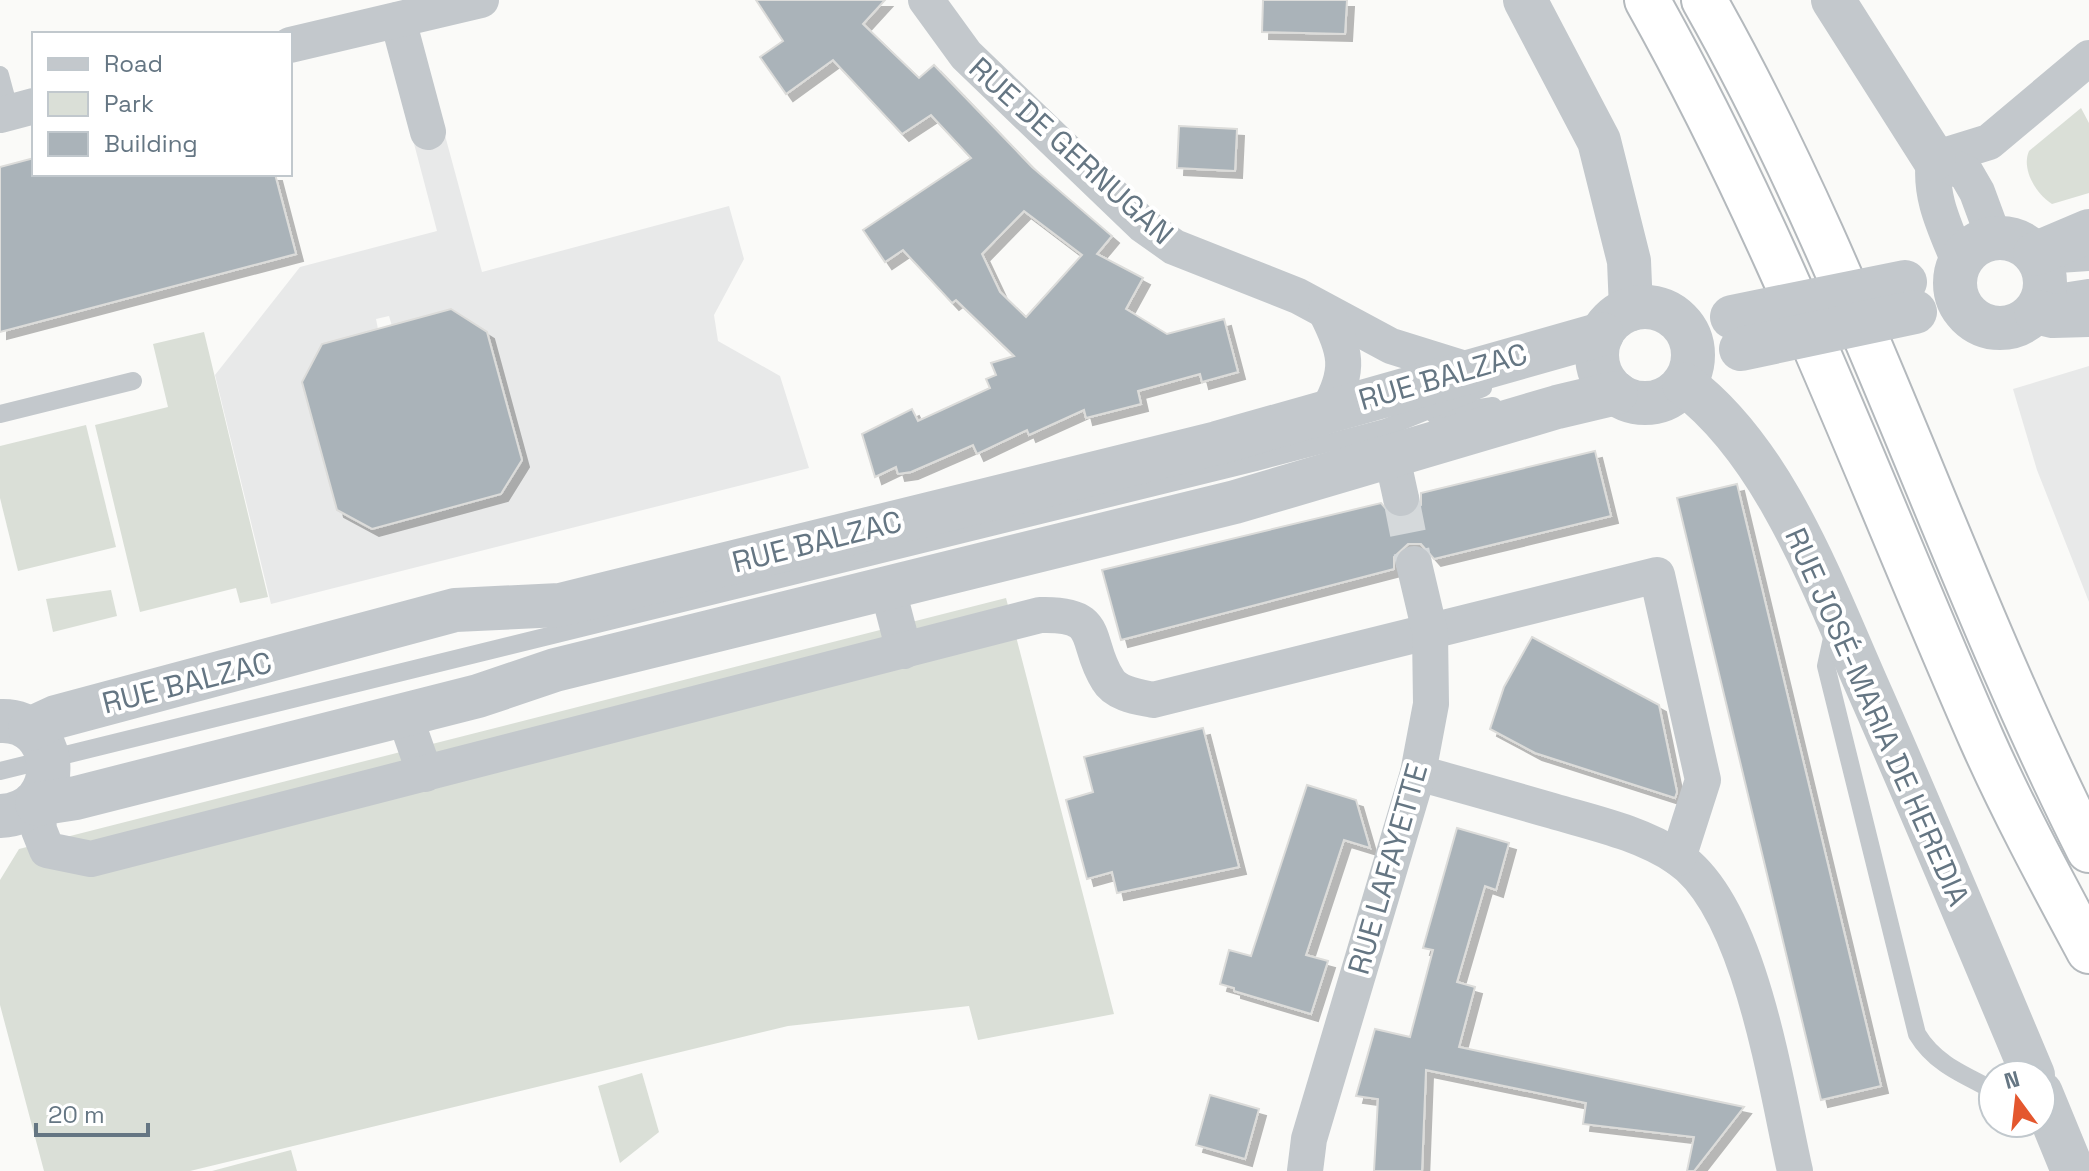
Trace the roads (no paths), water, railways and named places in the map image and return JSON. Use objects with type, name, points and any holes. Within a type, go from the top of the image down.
[{"type":"highway","points":[[1647,0],[1754,210],[1834,385],[1983,743],[2089,951]]},
{"type":"highway","points":[[1704,0],[1795,178],[1884,377],[2028,723],[2089,850]]},
{"type":"street","points":[[292,45],[481,0]]},
{"type":"street","name":"RUE DE GERNUGAN","points":[[926,0],[966,55],[1143,225],[1174,247],[1298,296],[1391,346],[1468,370]]},
{"type":"street","points":[[1525,0],[1599,141],[1629,261],[1616,321],[1598,366],[1616,393],[1644,403],[1659,401],[1687,358],[1737,333],[1910,297],[1932,275],[1967,270],[2009,239],[2039,281],[2053,316],[2089,315]]},
{"type":"street","points":[[1833,0],[1934,159],[1966,173],[1977,192],[1967,270],[1966,314],[1988,328],[2014,327],[2039,281],[2089,231]]},
{"type":"street","points":[[398,20],[428,132]]},
{"type":"street","points":[[1934,159],[1989,142],[2089,58]]},
{"type":"street","points":[[1616,321],[1660,309],[1687,358]]},
{"type":"street","points":[[1326,312],[1341,343],[1345,361],[1341,389],[1328,410]]},
{"type":"street","name":"RUE BALZAC","points":[[26,736],[56,717],[455,610],[560,605],[1217,443],[1538,349],[1616,321]]},
{"type":"street","name":"RUE JOSÉ-MARIA DE HEREDIA","points":[[1687,358],[1703,398],[1751,455],[1779,499],[1837,619],[2026,1059]]},
{"type":"street","name":"RUE BALZAC","points":[[18,810],[404,714],[555,670],[1235,502],[1401,458],[1557,407],[1616,393]]},
{"type":"street","name":"RUE LAFAYETTE","points":[[1305,1171],[1309,1139],[1418,773],[1431,704],[1430,632],[1414,564]]},
{"type":"street","points":[[26,736],[46,785],[18,810],[39,830],[47,850],[91,859],[1040,615],[1068,614],[1090,630],[1108,682],[1128,694],[1153,700],[1657,575],[1703,780],[1678,858]]},
{"type":"street","points":[[887,586],[904,651]]},
{"type":"street","points":[[404,714],[425,774]]},
{"type":"street","points":[[1418,773],[1620,830],[1678,858],[1701,881],[1747,966],[1795,1171]]},
{"type":"street","points":[[2057,1137],[2073,1171]]},
{"type":"lane","points":[[0,75],[15,111]]},
{"type":"lane","points":[[2039,281],[2089,262]]},
{"type":"lane","points":[[2039,281],[2089,288]]},
{"type":"lane","points":[[0,771],[26,736],[1256,462],[1401,458],[1525,370],[1538,349]]},
{"type":"lane","points":[[0,414],[133,381]]},
{"type":"lane","points":[[1837,619],[1826,666],[1917,1034],[1928,1051],[1947,1066],[1977,1082]]},
{"type":"tunnel","points":[[1401,498],[1414,564]]}]
